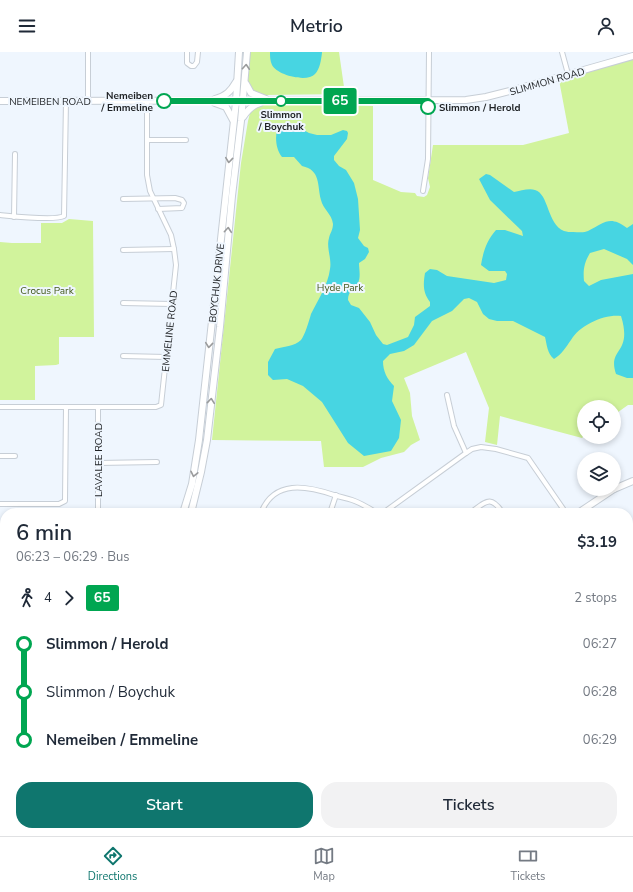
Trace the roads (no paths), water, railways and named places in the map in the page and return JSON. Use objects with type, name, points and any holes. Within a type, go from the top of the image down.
[{"type":"main road","name":"BOYCHUK DRIVE","points":[[185,508],[192,484],[199,440],[236,102],[239,52]]},
{"type":"main road","name":"BOYCHUK DRIVE","points":[[192,508],[207,440],[220,327],[232,196],[242,120],[247,52]]},
{"type":"main road","name":"SLIMMON ROAD","points":[[243,102],[466,100],[486,97],[633,56]]},
{"type":"main road","points":[[210,101],[229,93],[237,80]]},
{"type":"main road","points":[[245,82],[251,93],[271,101]]},
{"type":"main road","name":"NEMEIBEN ROAD","points":[[0,101],[243,102]]},
{"type":"main road","points":[[210,101],[226,108],[233,121]]},
{"type":"main road","points":[[242,120],[246,112],[254,105],[271,101]]},
{"type":"main road","points":[[621,486],[633,481]]},
{"type":"main road","points":[[585,508],[603,496]]},
{"type":"street","points":[[88,52],[88,101]]},
{"type":"street","points":[[187,52],[187,63],[194,66],[197,63],[198,52]]},
{"type":"street","points":[[423,191],[428,159],[429,52]]},
{"type":"street","points":[[562,52],[568,74]]},
{"type":"street","points":[[0,215],[14,217],[60,218],[65,214],[66,101]]},
{"type":"street","name":"EMMELINE ROAD","points":[[0,407],[156,407],[161,405],[176,265],[171,234],[150,191],[147,175],[147,101]]},
{"type":"street","points":[[147,140],[186,140]]},
{"type":"street","points":[[14,154],[14,217]]},
{"type":"street","points":[[123,199],[179,198],[184,203],[182,208],[158,208]]},
{"type":"street","points":[[123,250],[174,249]]},
{"type":"street","points":[[123,303],[172,304]]},
{"type":"street","points":[[123,356],[166,357]]},
{"type":"street","points":[[447,395],[454,426],[466,453]]},
{"type":"street","points":[[0,504],[59,504],[65,501],[66,407]]},
{"type":"street","name":"LAVALEE ROAD","points":[[98,407],[98,508]]},
{"type":"street","points":[[390,508],[466,453],[479,447],[486,447],[528,458],[563,508]]},
{"type":"street","points":[[0,456],[15,456]]},
{"type":"street","points":[[98,463],[158,462]]},
{"type":"street","points":[[264,508],[276,494],[292,487],[313,488],[352,500],[369,508]]},
{"type":"street","points":[[332,508],[336,495]]},
{"type":"street","points":[[477,508],[490,501],[498,504],[500,508]]},
{"type":"water","points":[[270,52],[322,53],[317,72],[311,77],[299,78],[286,75],[275,69],[271,62]]},
{"type":"water","points":[[283,126],[298,127],[309,133],[317,135],[331,135],[343,130],[347,131],[348,133],[347,139],[334,156],[334,160],[339,166],[346,170],[354,183],[358,199],[360,230],[358,238],[364,246],[368,248],[369,252],[365,259],[359,263],[359,281],[350,292],[348,300],[351,305],[359,308],[370,322],[376,335],[383,344],[387,345],[408,337],[414,325],[415,317],[430,306],[424,285],[425,273],[430,269],[437,270],[447,276],[494,283],[506,280],[507,274],[505,271],[489,271],[481,265],[486,246],[496,230],[505,230],[523,236],[522,231],[490,200],[479,179],[486,174],[490,175],[514,192],[530,189],[540,193],[554,222],[564,231],[585,232],[603,223],[611,221],[621,224],[627,228],[633,224],[633,265],[627,259],[604,249],[590,253],[584,267],[584,281],[589,286],[601,280],[633,274],[633,378],[627,378],[616,374],[614,365],[624,338],[624,329],[621,316],[607,317],[586,325],[575,335],[562,353],[554,359],[549,352],[545,337],[513,321],[497,321],[489,319],[483,314],[477,302],[469,298],[464,299],[452,311],[432,321],[414,345],[404,351],[390,354],[383,361],[386,375],[394,386],[392,401],[401,420],[399,438],[391,451],[364,456],[348,443],[322,402],[303,386],[287,379],[273,380],[268,375],[268,362],[275,349],[296,344],[301,340],[307,328],[311,314],[325,287],[329,275],[330,261],[328,242],[333,228],[331,217],[322,203],[315,175],[308,168],[302,166],[294,157],[282,157],[278,151],[276,144],[276,133],[277,130]]},
{"type":"place","name":"Nemeiben / Emmeline","points":[[164,101]]},
{"type":"place","name":"Slimmon / Boychuk","points":[[281,101]]},
{"type":"place","name":"Slimmon / Herold","points":[[428,107]]},
{"type":"park label","name":"Hyde Park","points":[[340,287]]},
{"type":"park label","name":"Crocus Park","points":[[47,290]]}]
